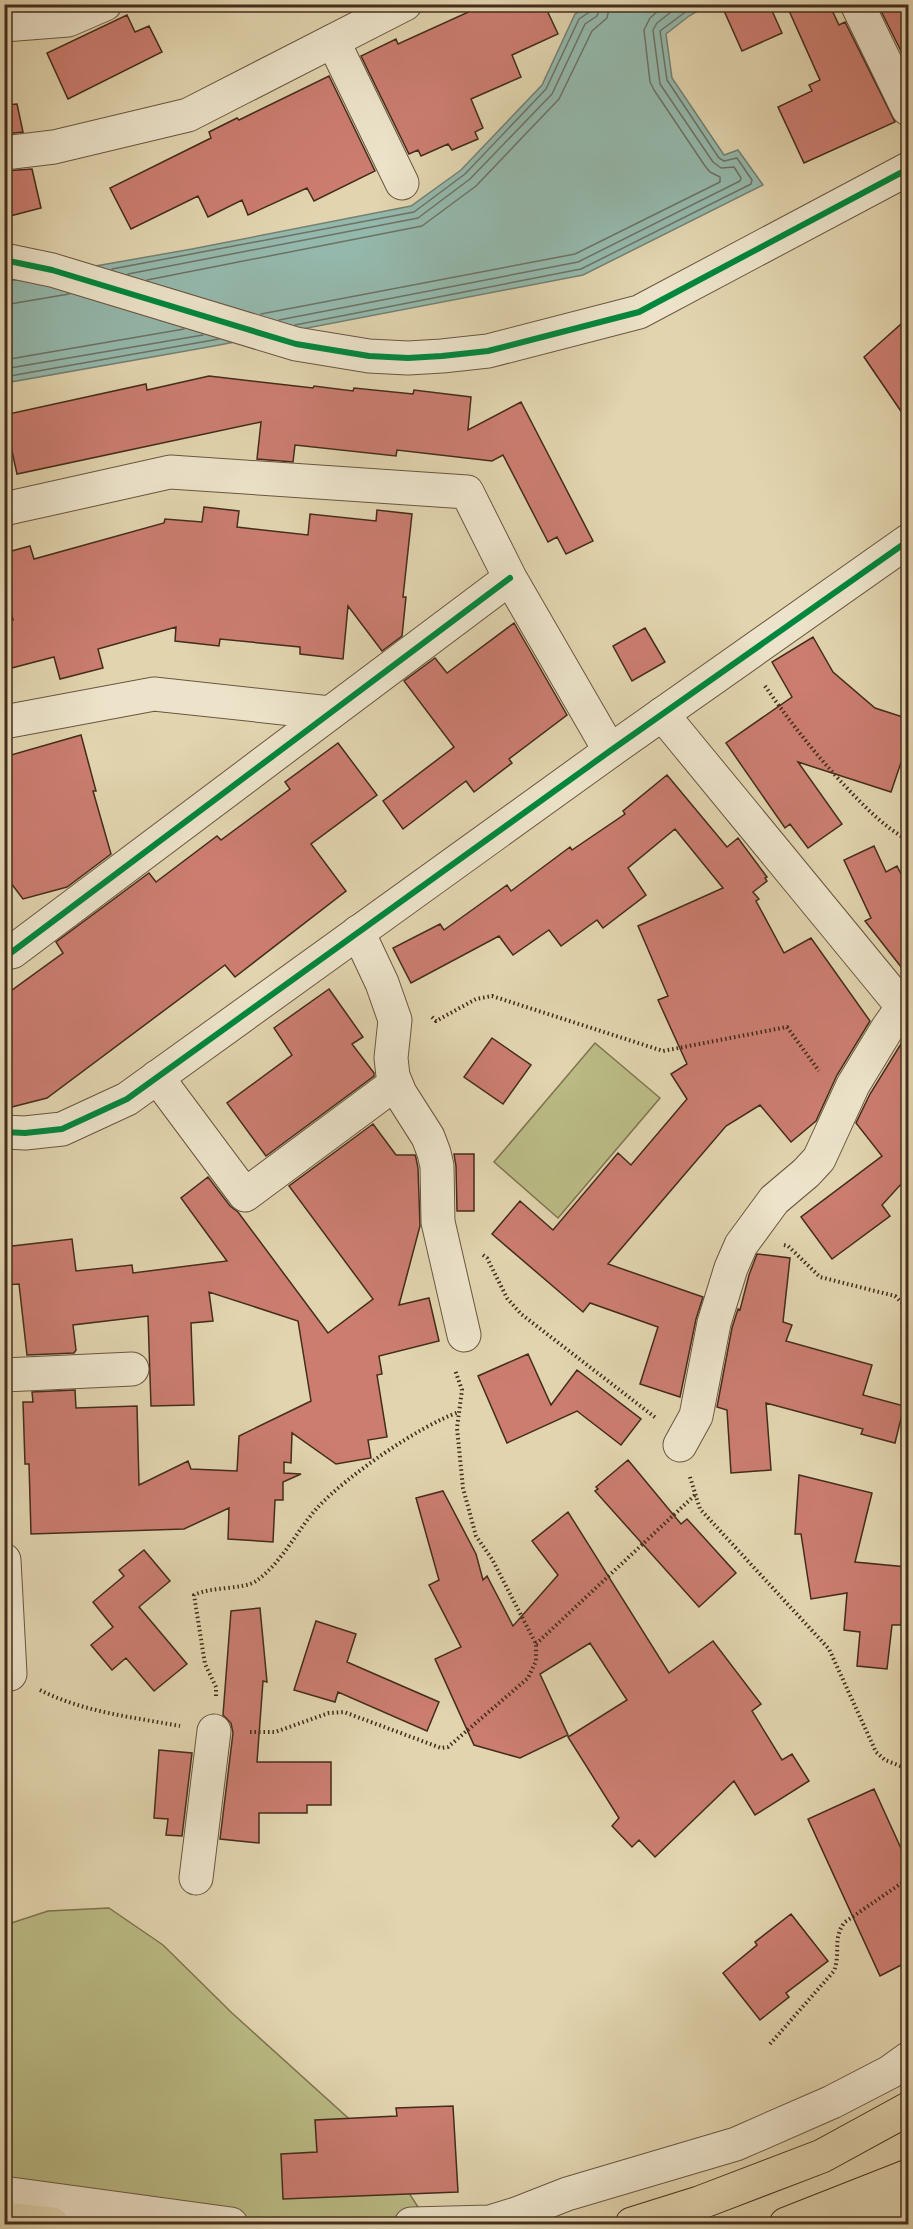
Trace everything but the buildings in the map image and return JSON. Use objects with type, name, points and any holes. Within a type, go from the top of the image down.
[{"type":"main road","points":[[632,2224],[699,2203],[822,2156],[909,2109]]},
{"type":"main road","points":[[786,2224],[909,2175]]},
{"type":"main road","points":[[865,2224],[909,2201]]},
{"type":"main road","points":[[4,2219],[52,2224]]},
{"type":"street","points":[[4,25],[68,20],[105,4]]},
{"type":"street","points":[[4,153],[54,147],[188,115],[405,4]]},
{"type":"street","points":[[857,4],[909,109]]},
{"type":"street","points":[[333,41],[402,183]]},
{"type":"street","points":[[4,260],[52,270],[296,344],[369,356],[408,358],[488,351],[639,312],[909,169]]},
{"type":"street","points":[[4,509],[170,472],[467,492],[510,578],[610,750]]},
{"type":"street","points":[[4,1132],[25,1133],[62,1129],[127,1099],[610,750],[909,542]]},
{"type":"street","points":[[4,953],[12,952],[510,578]]},
{"type":"street","points":[[4,722],[154,694],[330,713]]},
{"type":"street","points":[[662,714],[905,1002],[854,1085],[819,1159],[774,1200],[744,1241],[731,1268],[714,1323],[696,1416],[680,1445]]},
{"type":"street","points":[[358,932],[382,982],[394,1020],[391,1058],[396,1083],[428,1137],[434,1153],[437,1166],[438,1222],[464,1335]]},
{"type":"street","points":[[158,1077],[245,1195],[396,1083]]},
{"type":"street","points":[[4,1375],[132,1369]]},
{"type":"street","points":[[4,1560],[10,1674]]},
{"type":"street","points":[[196,1878],[213,1731]]},
{"type":"street","points":[[411,2224],[490,2222],[503,2219],[567,2194],[736,2144],[832,2102],[890,2072],[909,2059]]},
{"type":"street","points":[[4,2193],[231,2224]]},
{"type":"path","points":[[744,656],[818,756],[869,811],[909,840]]},
{"type":"path","points":[[428,1012],[436,1021],[476,999],[492,996],[663,1051],[788,1028],[844,1106]]},
{"type":"path","points":[[744,1241],[788,1246],[820,1277],[895,1296],[909,1309]]},
{"type":"path","points":[[475,1258],[480,1253],[487,1258],[507,1298],[521,1314],[662,1422],[680,1445],[700,1509],[829,1649],[876,1752],[885,1760],[909,1769]]},
{"type":"path","points":[[10,1674],[61,1701],[86,1708],[213,1731],[275,1732],[329,1713],[344,1712],[441,1748],[448,1747],[528,1678],[536,1661],[536,1644],[492,1559],[476,1536],[463,1488],[456,1428],[462,1389],[451,1359],[464,1335]]},
{"type":"path","points":[[213,1731],[216,1687],[205,1664],[194,1595],[208,1589],[242,1586],[257,1580],[282,1554],[318,1507],[352,1477],[409,1438],[460,1412]]},
{"type":"path","points":[[536,1644],[695,1495]]},
{"type":"path","points":[[770,2044],[834,1971],[837,1964],[838,1930],[845,1922],[909,1876]]},
{"type":"green space","points":[[595,1043],[660,1098],[558,1218],[494,1162]]},
{"type":"green space","points":[[109,1908],[163,1945],[232,2013],[378,2145],[429,2224],[5,2224],[5,1925],[48,1911]]},
{"type":"water","points":[[591,5],[708,5],[666,34],[672,78],[724,155],[738,150],[763,185],[583,275],[214,346],[5,383],[5,282],[192,249],[411,206],[461,170],[542,85],[575,14]]},
{"type":"cycle path","points":[[4,260],[52,270],[296,344],[369,356],[408,358],[442,356],[488,351],[639,312],[908,169]]},
{"type":"cycle path","points":[[4,1132],[25,1133],[62,1129],[127,1099],[610,751],[908,541]]},
{"type":"cycle path","points":[[4,953],[12,952],[510,578]]}]
